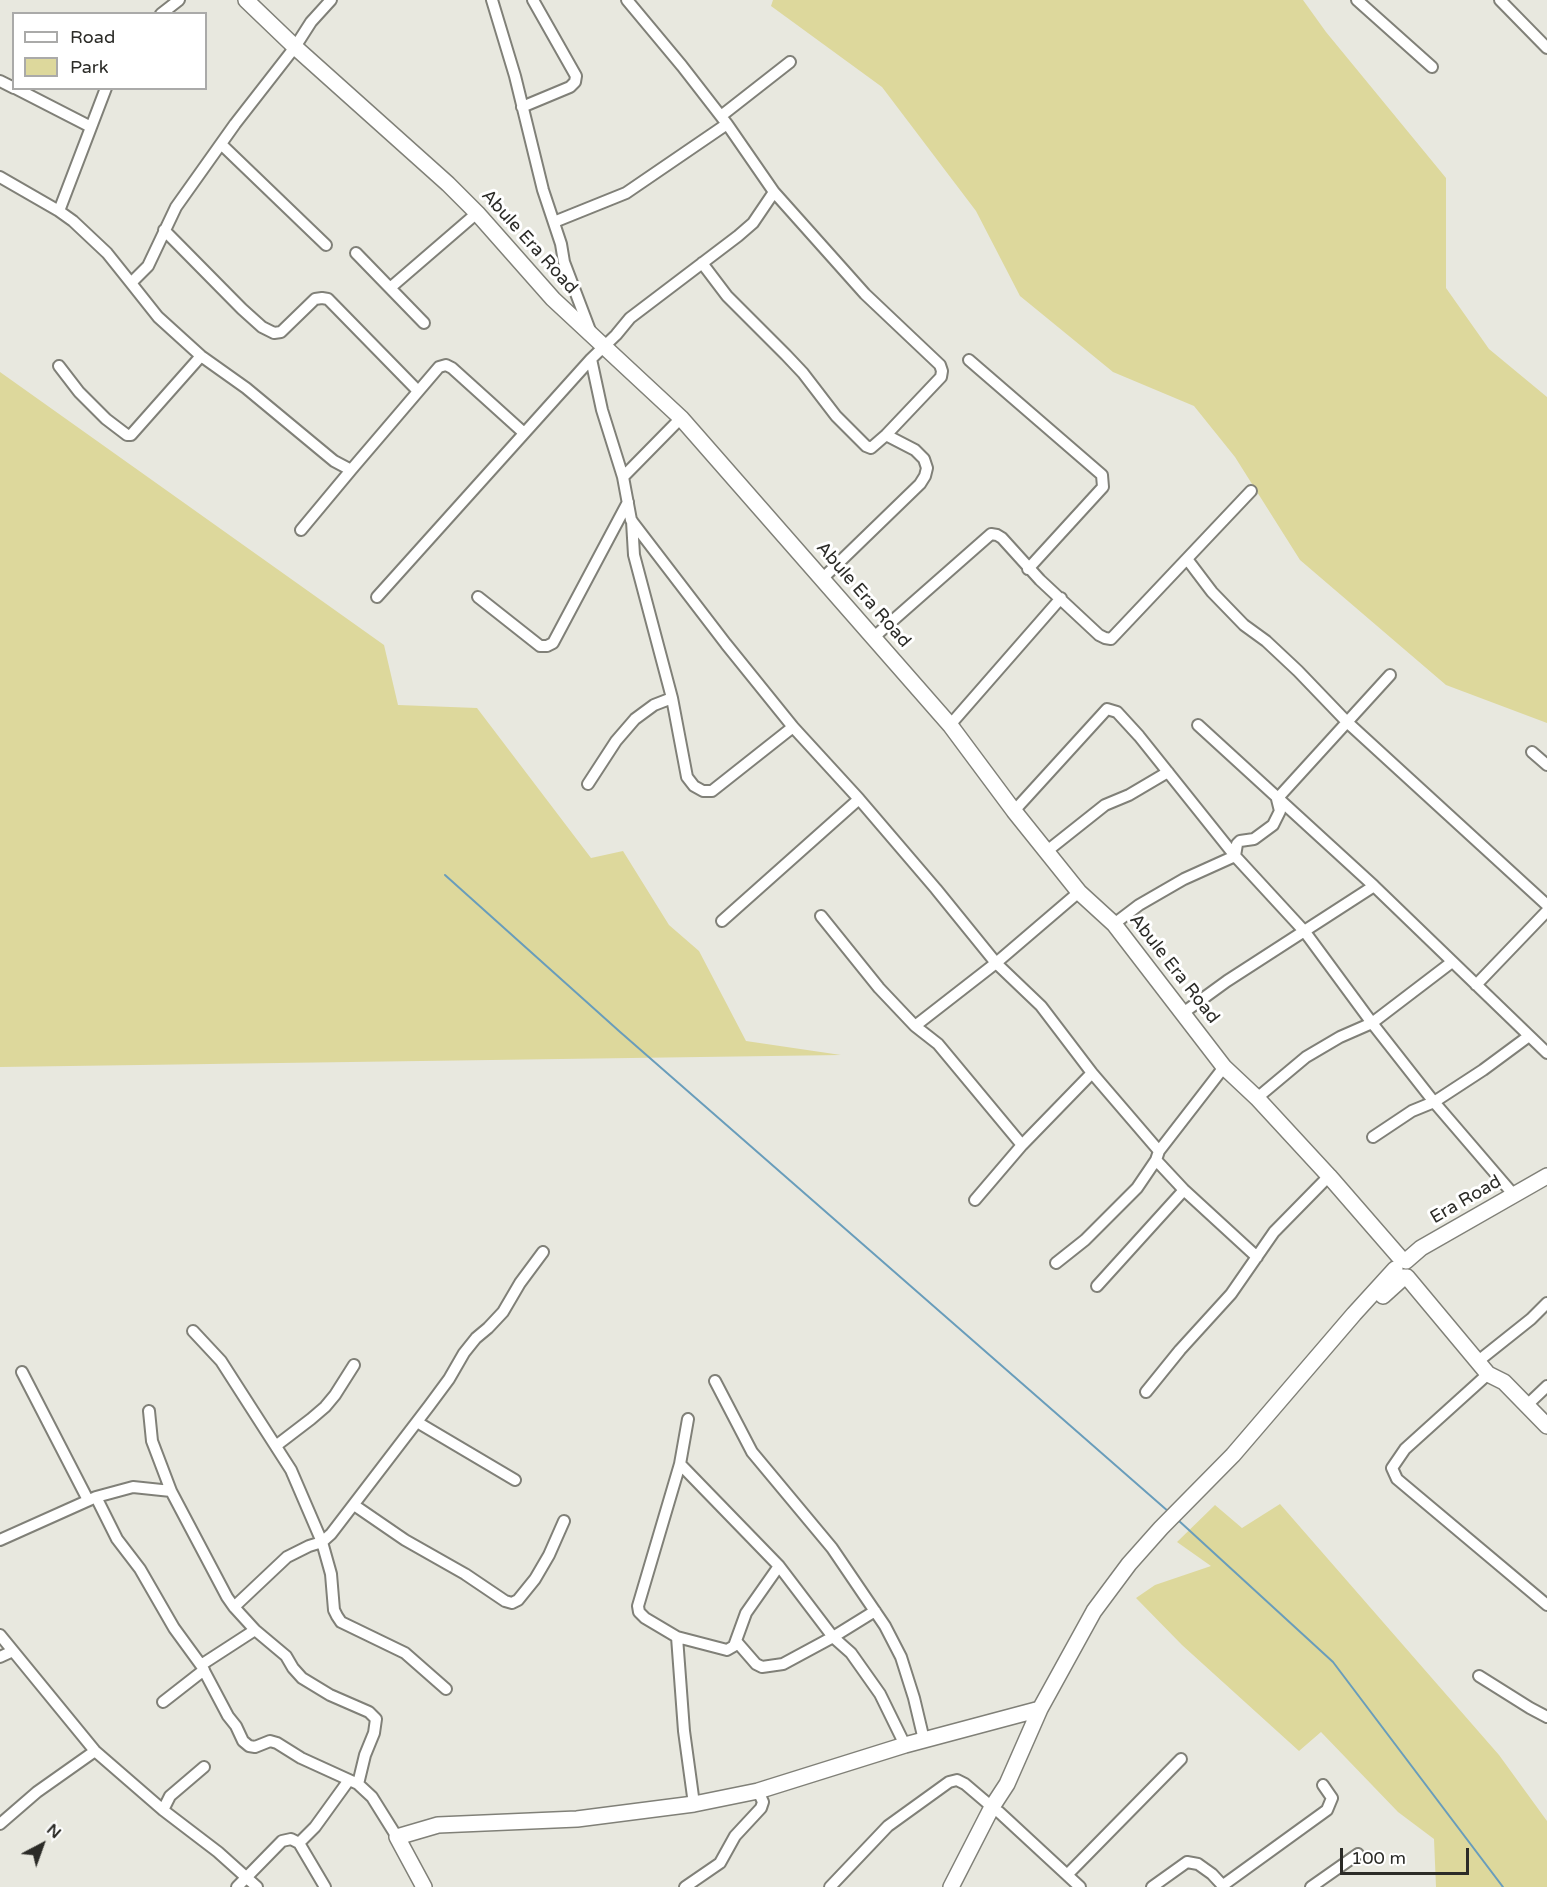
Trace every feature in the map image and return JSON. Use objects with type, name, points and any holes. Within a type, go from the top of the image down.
[{"type":"street","points":[[164,12],[179,0]]},
{"type":"street","name":"Abule Era Road","points":[[246,0],[448,184],[477,213],[553,299],[681,418],[950,724],[1014,811],[1078,892],[1114,924],[1224,1067],[1257,1098],[1329,1176],[1482,1368],[1504,1382],[1547,1426]]},
{"type":"street","points":[[131,283],[148,266],[176,207],[295,47],[311,22],[331,0]]},
{"type":"street","points":[[492,0],[515,76],[543,190],[566,269],[591,334]]},
{"type":"street","points":[[522,107],[570,87],[575,82],[576,76],[533,0]]},
{"type":"street","points":[[627,0],[724,120],[774,192],[865,294],[940,365],[941,377],[871,448],[862,443],[836,416],[803,373],[727,296],[702,263]]},
{"type":"street","points":[[1357,0],[1432,67]]},
{"type":"street","points":[[1500,0],[1547,48]]},
{"type":"street","points":[[554,222],[626,193],[724,120],[789,62]]},
{"type":"street","points":[[18,90],[91,127]]},
{"type":"street","points":[[59,211],[105,90]]},
{"type":"street","points":[[221,144],[326,245]]},
{"type":"street","points":[[0,177],[59,211],[88,234],[107,253],[144,303],[201,356],[246,388],[334,461],[351,470]]},
{"type":"street","points":[[377,597],[630,318],[753,223],[774,192]]},
{"type":"street","points":[[390,288],[477,213]]},
{"type":"street","points":[[165,230],[242,309],[262,327],[274,333],[281,332],[315,300],[328,299],[418,392]]},
{"type":"street","points":[[356,253],[424,323]]},
{"type":"street","points":[[59,366],[79,392],[106,419],[127,435],[131,435],[201,356]]},
{"type":"street","points":[[591,359],[602,410],[623,477],[632,520],[634,555],[672,698],[687,777],[694,786],[703,791],[712,791],[793,727]]},
{"type":"street","points":[[969,360],[1102,475],[1102,487],[1028,568]]},
{"type":"street","points":[[301,530],[439,366],[446,365],[452,368],[524,433]]},
{"type":"street","points":[[623,477],[681,418]]},
{"type":"street","points":[[823,578],[920,484],[925,476],[927,468],[924,459],[915,450],[886,435]]},
{"type":"street","points":[[874,637],[991,534],[1002,538],[1028,568],[1099,635],[1111,639],[1251,491]]},
{"type":"street","points":[[478,597],[540,646],[553,643],[628,501]]},
{"type":"street","points":[[632,520],[726,644],[793,727],[859,799],[996,963],[1041,1006],[1184,1190],[1257,1257]]},
{"type":"street","points":[[1187,559],[1212,592],[1244,625],[1266,641],[1347,722],[1547,904]]},
{"type":"street","points":[[950,724],[1061,598]]},
{"type":"street","points":[[1277,799],[1390,675]]},
{"type":"street","points":[[588,784],[616,741],[635,719],[654,705],[672,698]]},
{"type":"street","points":[[1014,811],[1107,709],[1117,712],[1235,856],[1305,932],[1434,1102],[1513,1194]]},
{"type":"street","points":[[1198,725],[1374,886],[1547,1053]]},
{"type":"street","points":[[1532,752],[1547,765]]},
{"type":"street","points":[[1047,851],[1105,805],[1123,798],[1168,772]]},
{"type":"street","points":[[722,921],[859,799]]},
{"type":"street","points":[[1235,856],[1237,844],[1240,841],[1254,839],[1273,825],[1280,811],[1277,799]]},
{"type":"street","points":[[1114,924],[1139,905],[1184,879],[1235,856]]},
{"type":"street","points":[[1183,1013],[1227,981],[1374,886]]},
{"type":"street","points":[[915,1026],[996,963],[1078,892]]},
{"type":"street","points":[[1476,985],[1547,911]]},
{"type":"street","points":[[821,916],[879,988],[915,1026],[938,1044],[1022,1145]]},
{"type":"street","points":[[1257,1098],[1306,1057],[1340,1037],[1372,1023],[1452,962]]},
{"type":"street","points":[[1373,1137],[1412,1111],[1434,1102],[1529,1036]]},
{"type":"street","points":[[1056,1263],[1085,1240],[1137,1188],[1157,1156],[1224,1067]]},
{"type":"street","points":[[975,1200],[1022,1145],[1092,1073]]},
{"type":"street","points":[[1146,1392],[1180,1350],[1231,1294],[1274,1232],[1329,1176]]},
{"type":"street","name":"Era Road","points":[[1404,1269],[1421,1248],[1547,1176]]},
{"type":"street","points":[[951,1887],[1099,1621],[1112,1600],[1165,1532],[1354,1314],[1404,1269],[1547,1187]]},
{"type":"street","points":[[1097,1286],[1184,1190]]},
{"type":"street","points":[[234,1607],[287,1557],[322,1542],[332,1534],[449,1379],[464,1353],[503,1312],[520,1283],[543,1252]]},
{"type":"street","points":[[1547,1304],[1409,1445],[1392,1468],[1397,1479],[1547,1605]]},
{"type":"street","points":[[193,1331],[220,1361],[277,1445],[303,1493],[322,1542],[331,1574],[334,1610],[341,1622],[405,1653],[446,1689]]},
{"type":"street","points":[[277,1445],[325,1407],[354,1365]]},
{"type":"street","points":[[22,1372],[92,1499],[140,1569],[174,1628],[203,1668],[238,1733],[249,1746],[255,1747],[270,1741],[277,1743],[302,1758],[353,1782],[372,1797],[398,1837],[424,1887]]},
{"type":"street","points":[[715,1381],[752,1452],[832,1548],[885,1626],[901,1657],[924,1740]]},
{"type":"street","points":[[1527,1405],[1547,1386]]},
{"type":"street","points":[[149,1411],[152,1440],[171,1491],[234,1607],[255,1630],[286,1656],[302,1678],[330,1695],[369,1712],[376,1719],[374,1733],[353,1782],[299,1843]]},
{"type":"street","points":[[688,1419],[680,1464],[638,1606],[639,1612],[677,1637],[727,1650],[734,1646],[746,1613],[779,1566]]},
{"type":"street","points":[[417,1422],[515,1480]]},
{"type":"street","points":[[680,1464],[779,1566],[833,1637],[851,1653],[880,1694],[905,1745]]},
{"type":"street","points":[[0,1540],[92,1499],[134,1487],[171,1491]]},
{"type":"street","points":[[354,1505],[405,1540],[512,1603],[518,1600],[535,1579],[564,1521]]},
{"type":"street","points":[[962,1887],[1040,1709],[1094,1611],[1129,1564],[1165,1532]]},
{"type":"street","points":[[736,1641],[756,1664],[762,1667],[783,1664],[875,1611]]},
{"type":"street","points":[[163,1702],[203,1668],[255,1630]]},
{"type":"street","points":[[0,1635],[95,1751],[257,1887]]},
{"type":"street","points":[[677,1637],[684,1731],[694,1804]]},
{"type":"street","points":[[0,1657],[13,1651]]},
{"type":"street","points":[[1479,1676],[1547,1717]]},
{"type":"street","points":[[398,1837],[438,1825],[577,1819],[694,1804],[758,1791],[905,1745],[1040,1709]]},
{"type":"street","points":[[0,1824],[38,1792],[95,1751]]},
{"type":"street","points":[[1067,1875],[1181,1759]]},
{"type":"street","points":[[163,1810],[170,1796],[204,1767]]},
{"type":"street","points":[[830,1887],[888,1826],[949,1782],[957,1780],[965,1784],[995,1810],[1080,1887]]},
{"type":"street","points":[[1152,1887],[1187,1862],[1198,1864],[1223,1886],[1327,1810],[1332,1798],[1323,1785]]},
{"type":"street","points":[[685,1887],[720,1863],[735,1836],[761,1808],[763,1802],[758,1791]]},
{"type":"street","points":[[237,1887],[282,1841],[291,1839],[299,1843],[325,1887]]},
{"type":"street","points":[[1311,1887],[1358,1854]]},
{"type":"green space","points":[[773,0],[1303,0],[1326,32],[1446,178],[1446,288],[1489,349],[1547,397],[1547,723],[1446,685],[1300,560],[1235,457],[1194,406],[1113,372],[1020,296],[976,211],[882,87],[771,6]]},
{"type":"green space","points":[[0,372],[384,645],[398,705],[477,708],[591,858],[623,851],[669,925],[699,951],[746,1041],[841,1055],[0,1067]]},
{"type":"green space","points":[[1280,1504],[1499,1755],[1547,1821],[1547,1887],[1436,1887],[1434,1839],[1398,1812],[1321,1732],[1299,1751],[1182,1645],[1136,1598],[1155,1585],[1211,1566],[1177,1542],[1215,1505],[1242,1528]]},
{"type":"waterway","points":[[445,875],[619,1031],[1169,1512]]},
{"type":"waterway","points":[[1178,1520],[1333,1662],[1503,1887]]}]
